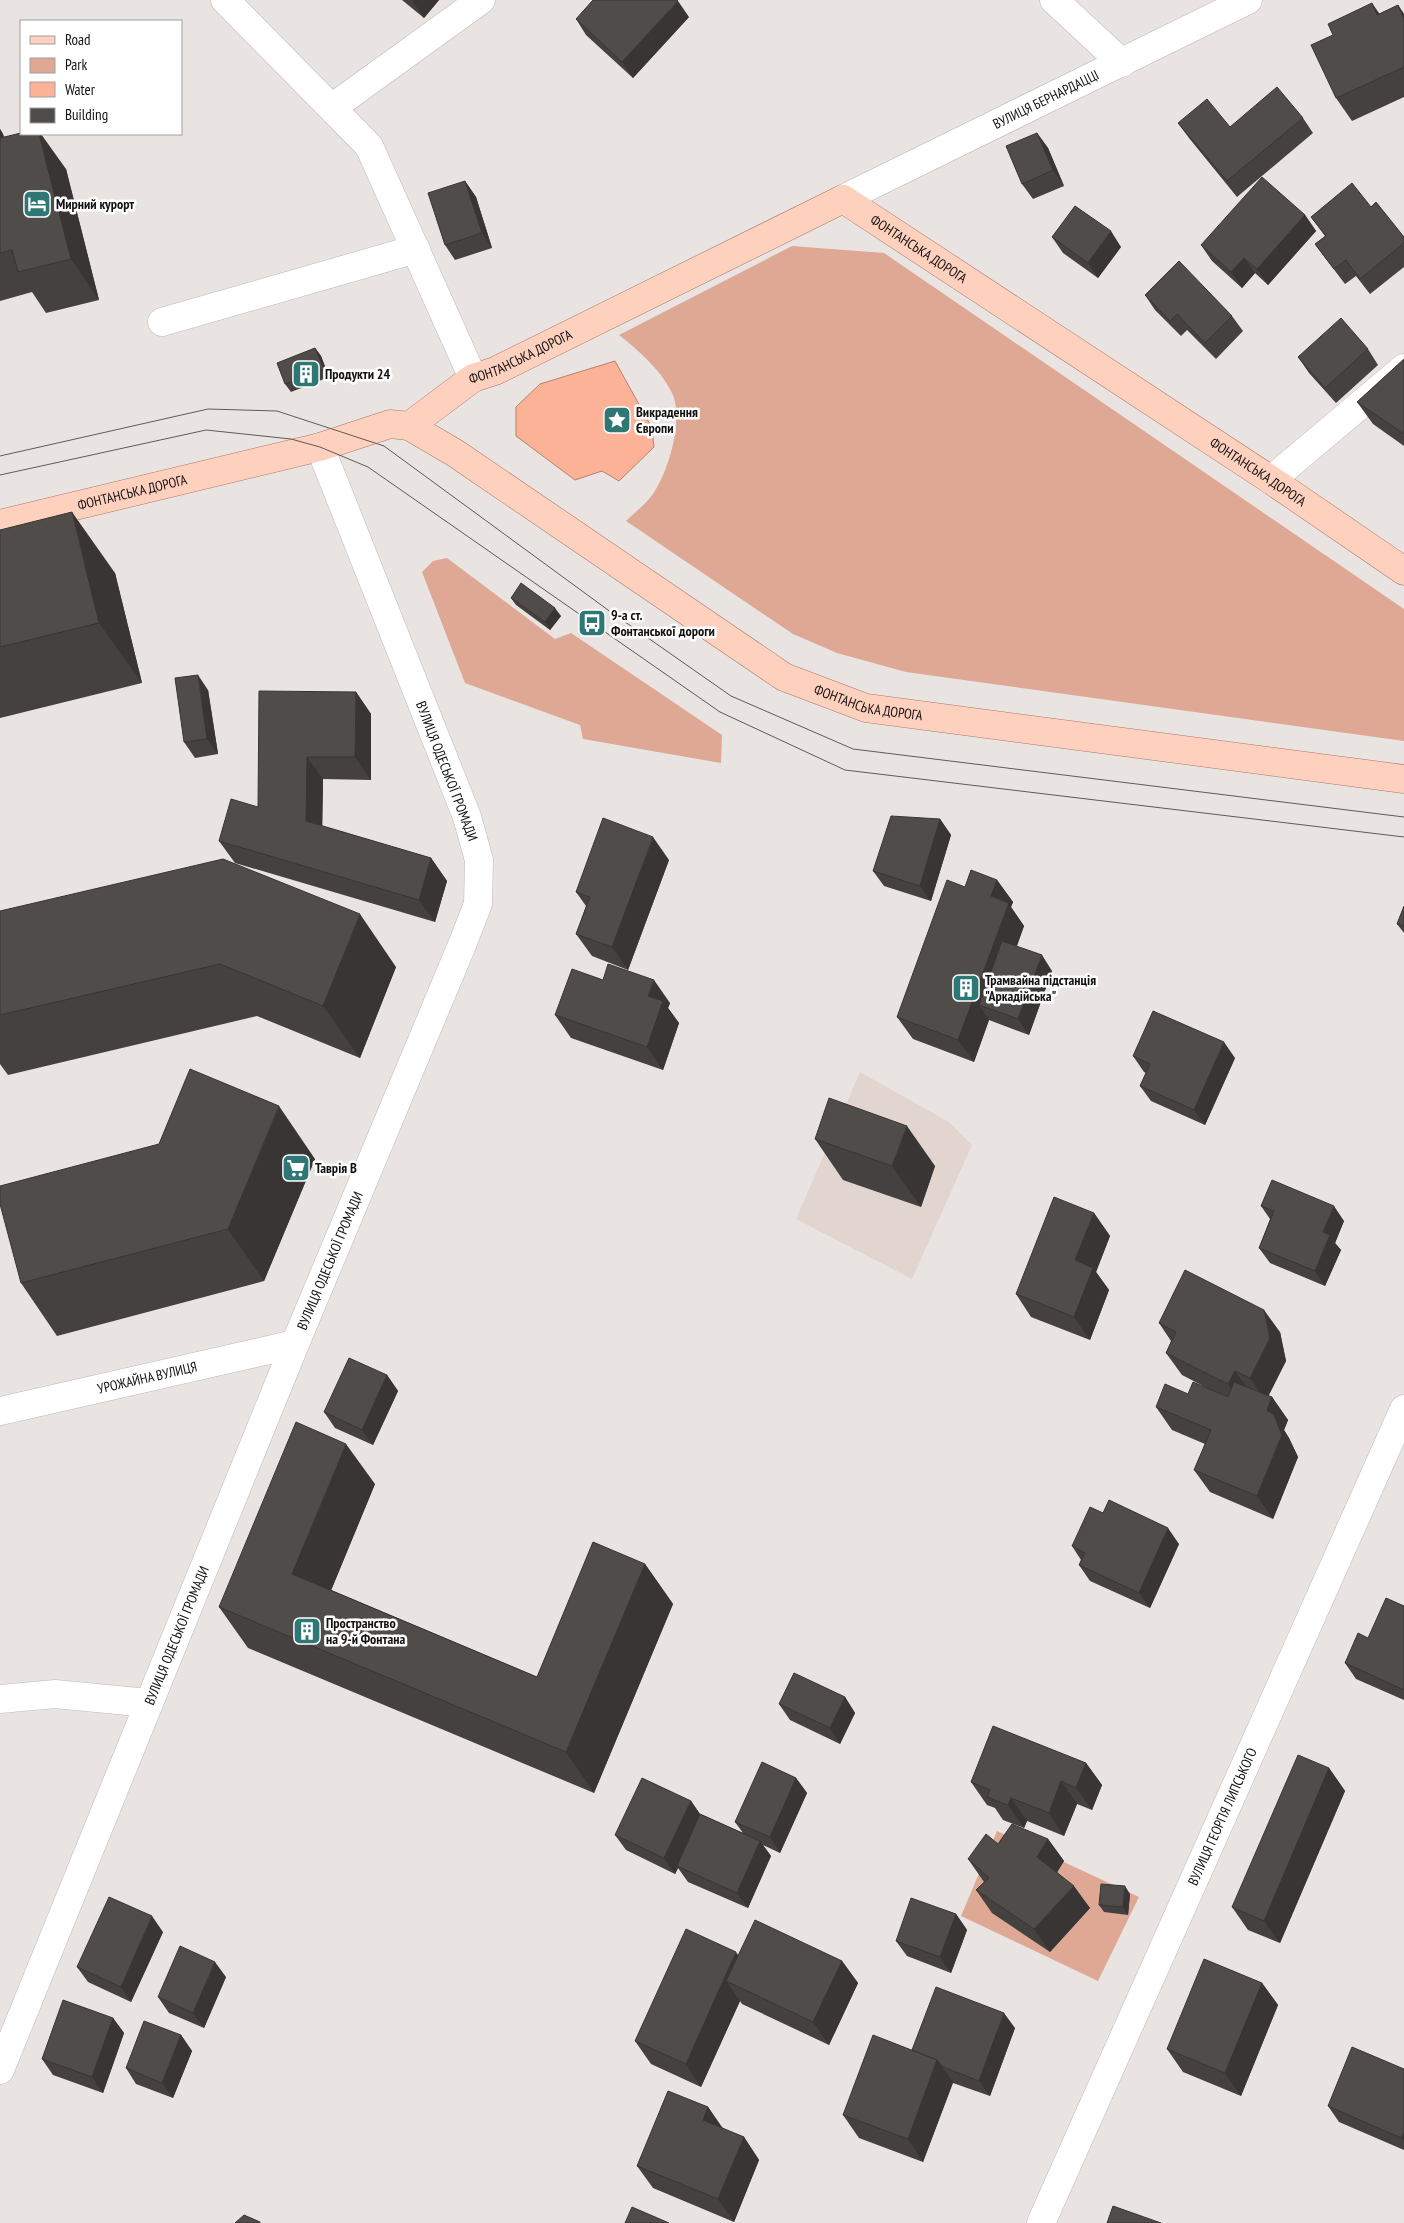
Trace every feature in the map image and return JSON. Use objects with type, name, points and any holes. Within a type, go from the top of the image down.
[{"type":"main road","name":"ФОНТАНСЬКА ДОРОГА","points":[[409,426],[474,378],[495,372],[843,199],[1270,480],[1404,571]]},
{"type":"main road","name":"ФОНТАНСЬКА ДОРОГА","points":[[0,524],[320,447],[390,424],[409,426],[455,453],[784,677],[866,708],[1404,779]]},
{"type":"street","points":[[225,0],[333,107],[369,146],[474,378]]},
{"type":"street","points":[[333,107],[481,0]]},
{"type":"street","points":[[1054,0],[1122,63]]},
{"type":"street","name":"ВУЛИЦЯ БЕРНАРДАЦЦІ","points":[[843,199],[1248,0]]},
{"type":"street","points":[[162,322],[416,250]]},
{"type":"street","points":[[1270,480],[1404,368]]},
{"type":"street","name":"ВУЛИЦЯ ОДЕСЬКОЇ ГРОМАДИ","points":[[0,2070],[148,1703],[478,904],[479,860],[467,817],[320,447]]},
{"type":"street","name":"УРОЖАЙНА ВУЛИЦЯ","points":[[0,1411],[296,1344]]},
{"type":"street","name":"ВУЛИЦЯ ГЕОРГІЯ ЛИПСЬКОГО","points":[[1041,2223],[1404,1409]]},
{"type":"street","points":[[0,1699],[55,1694],[148,1703]]},
{"type":"shaded area","points":[[860,1072],[949,1122],[972,1145],[912,1279],[796,1219]]},
{"type":"green space","points":[[792,246],[884,253],[1404,609],[1404,741],[906,672],[837,653],[793,634],[626,521],[653,494],[665,472],[676,429],[676,414],[675,402],[671,391],[661,375],[655,367],[619,335]]},
{"type":"green space","points":[[447,558],[555,639],[571,633],[722,735],[721,763],[583,739],[580,725],[465,683],[422,572],[433,561]]},
{"type":"green space","points":[[997,1831],[1139,1897],[1098,1981],[961,1916]]},
{"type":"water","points":[[615,361],[652,428],[654,447],[619,481],[602,471],[575,480],[516,436],[516,407],[540,384]]},
{"type":"building","points":[[593,0],[678,1],[622,62],[576,19]]},
{"type":"building","points":[[1372,3],[1377,15],[1398,5],[1404,19],[1404,67],[1336,98],[1311,45],[1333,35],[1328,24]]},
{"type":"building","points":[[1277,87],[1303,118],[1227,181],[1178,123],[1207,99],[1230,127]]},
{"type":"building","points":[[20,133],[20,135],[39,135],[71,259],[18,272],[12,250],[0,253],[0,138]]},
{"type":"building","points":[[1037,133],[1053,170],[1022,184],[1006,146]]},
{"type":"building","points":[[1262,177],[1305,215],[1257,269],[1244,258],[1231,272],[1201,245]]},
{"type":"building","points":[[465,181],[482,233],[445,245],[428,193]]},
{"type":"building","points":[[1352,183],[1371,207],[1376,202],[1404,237],[1404,243],[1360,279],[1346,260],[1334,269],[1315,244],[1326,236],[1311,217]]},
{"type":"building","points":[[1075,206],[1111,231],[1088,263],[1052,237]]},
{"type":"building","points":[[1179,261],[1232,316],[1205,343],[1177,314],[1170,321],[1145,295]]},
{"type":"building","points":[[1341,318],[1368,349],[1325,388],[1298,357]]},
{"type":"building","points":[[315,348],[324,369],[285,384],[277,363]]},
{"type":"building","points":[[1404,359],[1404,434],[1357,402]]},
{"type":"building","points":[[72,512],[99,623],[0,647],[0,530]]},
{"type":"building","points":[[521,583],[555,608],[545,622],[511,598]]},
{"type":"building","points":[[198,675],[207,739],[184,742],[175,678]]},
{"type":"building","points":[[259,691],[356,692],[355,757],[307,757],[306,821],[431,858],[419,900],[219,841],[231,799],[258,807]]},
{"type":"building","points":[[891,816],[940,819],[920,886],[873,871]]},
{"type":"building","points":[[603,818],[653,837],[612,947],[576,934],[590,897],[576,892]]},
{"type":"building","points":[[223,859],[360,914],[323,1006],[220,964],[0,1015],[0,911]]},
{"type":"building","points":[[971,870],[997,880],[991,896],[1009,903],[958,1040],[897,1017],[947,880],[965,887]]},
{"type":"building","points":[[1404,906],[1404,926],[1397,924]]},
{"type":"building","points":[[1002,941],[1042,955],[1018,1019],[979,1005]]},
{"type":"building","points":[[608,964],[654,980],[648,996],[663,1001],[647,1047],[555,1015],[572,969],[603,980]]},
{"type":"building","points":[[1153,1011],[1224,1042],[1194,1110],[1140,1086],[1150,1064],[1133,1056]]},
{"type":"building","points":[[190,1069],[279,1106],[228,1229],[21,1283],[0,1204],[0,1186],[159,1144]]},
{"type":"building","points":[[829,1098],[907,1126],[892,1166],[815,1139]]},
{"type":"building","points":[[1272,1180],[1334,1206],[1323,1232],[1330,1235],[1315,1271],[1259,1248],[1274,1211],[1261,1206]]},
{"type":"building","points":[[1054,1197],[1094,1213],[1075,1260],[1093,1268],[1074,1317],[1016,1294]]},
{"type":"building","points":[[1185,1270],[1264,1310],[1270,1338],[1250,1378],[1235,1371],[1228,1384],[1166,1353],[1176,1332],[1159,1323]]},
{"type":"building","points":[[349,1358],[387,1375],[362,1430],[324,1412]]},
{"type":"building","points":[[1193,1382],[1228,1397],[1234,1382],[1272,1397],[1267,1410],[1274,1415],[1282,1435],[1257,1496],[1194,1470],[1211,1430],[1156,1407],[1165,1384],[1188,1394]]},
{"type":"building","points":[[296,1422],[346,1444],[292,1574],[537,1677],[593,1542],[645,1564],[566,1752],[219,1607]]},
{"type":"building","points":[[1109,1500],[1168,1528],[1139,1593],[1079,1565],[1085,1553],[1072,1546],[1090,1507],[1103,1513]]},
{"type":"building","points":[[1386,1598],[1404,1606],[1404,1690],[1345,1663],[1358,1633],[1368,1638]]},
{"type":"building","points":[[794,1673],[845,1697],[830,1728],[779,1704]]},
{"type":"building","points":[[993,1726],[1086,1763],[1076,1788],[1061,1781],[1049,1813],[1011,1798],[1008,1805],[987,1797],[990,1790],[971,1782]]},
{"type":"building","points":[[1298,1755],[1329,1768],[1264,1921],[1232,1907]]},
{"type":"building","points":[[762,1762],[796,1778],[770,1837],[735,1822]]},
{"type":"building","points":[[642,1778],[691,1801],[664,1858],[615,1835]]},
{"type":"building","points":[[700,1814],[760,1841],[737,1893],[677,1866]]},
{"type":"building","points":[[1012,1824],[1048,1839],[1037,1857],[1074,1886],[1034,1929],[976,1890],[989,1878],[968,1859],[986,1834],[998,1844]]},
{"type":"building","points":[[1101,1884],[1125,1886],[1123,1907],[1099,1905]]},
{"type":"building","points":[[109,1897],[152,1916],[121,1987],[77,1967]]},
{"type":"building","points":[[911,1898],[956,1914],[940,1957],[896,1941]]},
{"type":"building","points":[[755,1920],[842,1961],[813,2022],[726,1981]]},
{"type":"building","points":[[686,1929],[736,1952],[686,2064],[635,2041]]},
{"type":"building","points":[[180,1946],[215,1962],[193,2013],[158,1997]]},
{"type":"building","points":[[1204,1959],[1262,1983],[1225,2073],[1167,2049]]},
{"type":"building","points":[[936,1987],[1004,2013],[979,2081],[943,2067],[937,2060],[912,2050]]},
{"type":"building","points":[[63,2000],[113,2018],[92,2077],[42,2059]]},
{"type":"building","points":[[144,2021],[181,2035],[162,2083],[126,2068]]},
{"type":"building","points":[[873,2035],[937,2060],[908,2139],[843,2115]]},
{"type":"building","points":[[1352,2047],[1404,2069],[1404,2132],[1401,2138],[1328,2106]]},
{"type":"building","points":[[668,2091],[708,2107],[703,2120],[744,2137],[718,2199],[637,2166]]},
{"type":"building","points":[[1113,2206],[1161,2223],[1107,2223]]},
{"type":"building","points":[[632,2207],[669,2223],[625,2223]]},
{"type":"building","points":[[244,2215],[260,2222],[260,2223],[235,2223]]},
{"type":"tram line","points":[[0,456],[208,409],[277,411],[384,446],[608,610],[731,696],[853,749],[1404,817]]},
{"type":"tram line","points":[[0,475],[206,430],[291,439],[320,447],[368,467],[720,712],[845,770],[1404,837]]},
{"type":"place","name":"Мирний курорт","points":[[37,204]]},
{"type":"place","name":"Продукти 24","points":[[306,374]]},
{"type":"place","name":"Викрадення Європи","points":[[617,420]]},
{"type":"place","name":"9-а ст. Фонтанської дороги","points":[[592,623]]},
{"type":"place","name":"Трамвайна підстанція \"Аркадійська\"","points":[[966,988]]},
{"type":"place","name":"Таврія В","points":[[296,1168]]},
{"type":"place","name":"Пространство на 9-й Фонтана","points":[[307,1631]]}]
